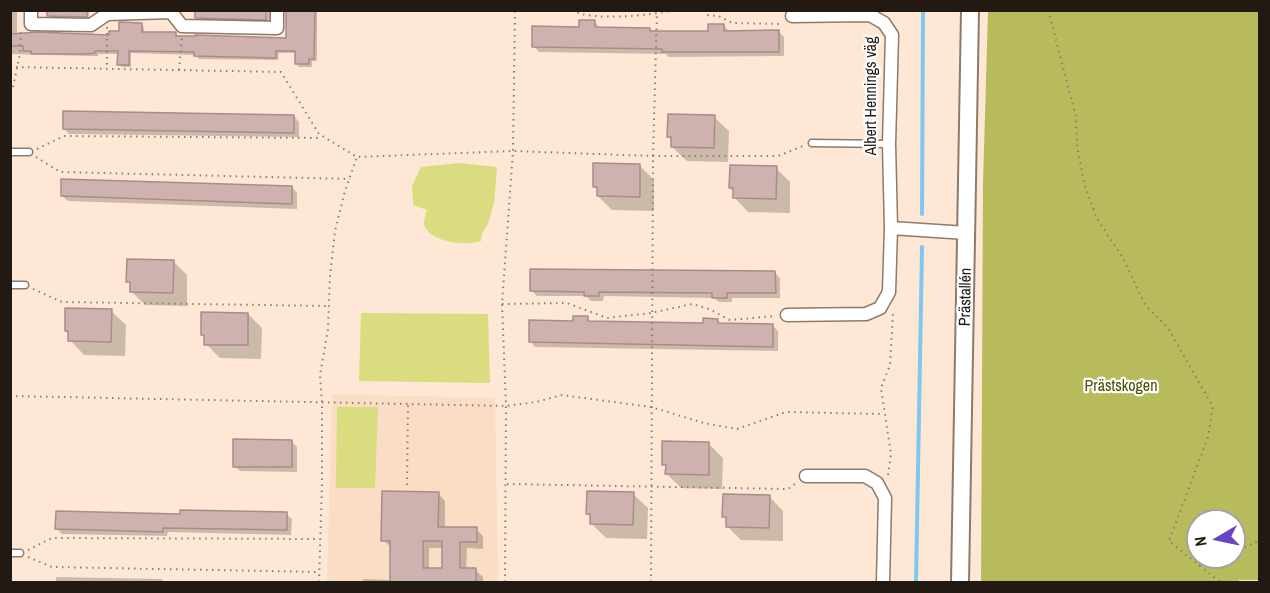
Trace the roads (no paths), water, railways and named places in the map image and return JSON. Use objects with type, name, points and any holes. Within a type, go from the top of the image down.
[{"type":"street","points":[[31,10],[31,24],[91,24],[107,14],[171,12],[182,26],[277,28],[277,10]]},
{"type":"street","name":"Prästallén","points":[[960,582],[970,10]]},
{"type":"street","name":"Albert Hennings väg","points":[[787,315],[866,314],[880,308],[889,292],[891,228],[889,144],[892,35],[888,28],[870,15],[792,16]]},
{"type":"street","points":[[891,228],[967,233]]},
{"type":"street","points":[[806,476],[865,476],[873,480],[885,498],[883,582]]},
{"type":"lane","points":[[812,142],[889,144]]},
{"type":"lane","points":[[10,152],[29,152]]},
{"type":"lane","points":[[10,285],[25,285]]},
{"type":"lane","points":[[10,553],[20,554]]},
{"type":"waterway","points":[[922,214],[923,10]]},
{"type":"waterway","points":[[916,582],[922,247]]},
{"type":"park label","name":"Prästskogen","points":[[1121,387]]}]
